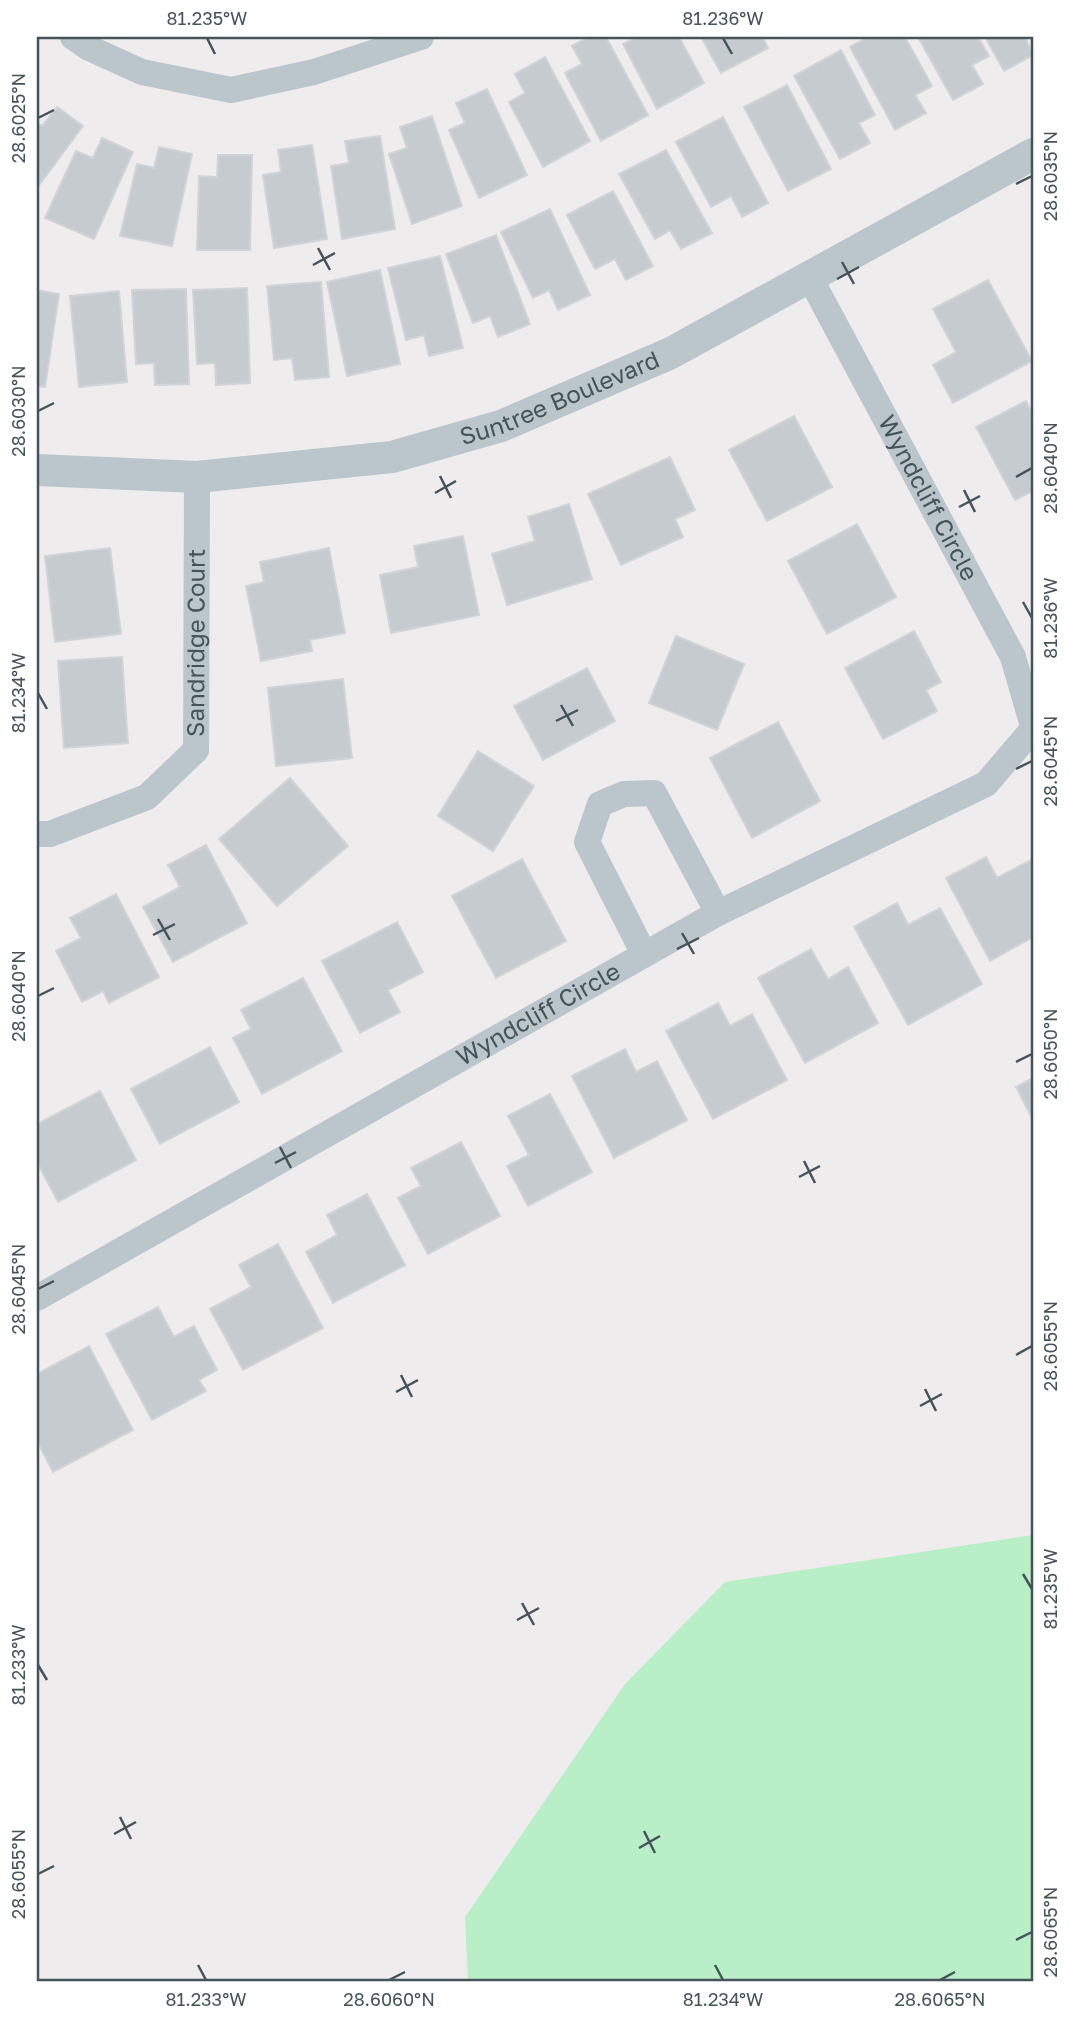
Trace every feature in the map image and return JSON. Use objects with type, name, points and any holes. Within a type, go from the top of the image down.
[{"type":"street","points":[[73,37],[89,48],[142,72],[231,90],[314,72],[421,37]]},
{"type":"street","name":"Suntree Boulevard","points":[[37,470],[197,477],[392,457],[501,426],[671,353],[1033,154]]},
{"type":"street","name":"Wyndcliff Circle","points":[[37,1298],[718,913],[986,784],[1033,728],[1013,657],[809,276]]},
{"type":"street","name":"Sandridge Court","points":[[37,834],[50,834],[148,797],[196,750],[197,477]]},
{"type":"street","points":[[644,954],[587,842],[600,804],[624,794],[654,793],[718,913]]},
{"type":"green space","points":[[1033,1535],[1033,1982],[468,1982],[465,1917],[625,1684],[725,1582]]},
{"type":"building","points":[[589,37],[606,37],[648,115],[601,141],[565,73],[582,64],[572,46]]},
{"type":"building","points":[[637,37],[679,37],[704,83],[657,109],[623,44]]},
{"type":"building","points":[[701,37],[762,37],[768,48],[721,73]]},
{"type":"building","points":[[868,37],[905,37],[932,86],[915,95],[926,113],[895,130],[850,47]]},
{"type":"building","points":[[918,37],[978,37],[989,56],[972,65],[983,84],[953,100]]},
{"type":"building","points":[[985,37],[1025,37],[1033,55],[1004,71]]},
{"type":"building","points":[[841,50],[875,115],[859,123],[870,143],[840,159],[794,76]]},
{"type":"building","points":[[545,57],[590,141],[543,167],[509,102],[525,93],[515,74]]},
{"type":"building","points":[[787,85],[831,169],[788,191],[744,107]]},
{"type":"building","points":[[487,89],[527,175],[479,198],[449,130],[465,123],[456,103]]},
{"type":"building","points":[[57,107],[83,126],[37,188],[37,122],[42,126]]},
{"type":"building","points":[[432,116],[462,206],[412,224],[389,154],[407,148],[400,127]]},
{"type":"building","points":[[723,117],[768,203],[742,217],[731,196],[711,207],[676,142]]},
{"type":"building","points":[[380,136],[395,229],[342,239],[331,166],[349,163],[345,141]]},
{"type":"building","points":[[102,138],[133,152],[94,239],[45,218],[76,151],[93,158]]},
{"type":"building","points":[[312,145],[327,239],[274,248],[263,175],[281,172],[278,150]]},
{"type":"building","points":[[159,147],[192,154],[172,246],[120,236],[137,164],[154,168]]},
{"type":"building","points":[[666,150],[712,233],[681,249],[670,230],[655,239],[619,174]]},
{"type":"building","points":[[218,155],[252,155],[250,250],[197,250],[199,176],[217,177]]},
{"type":"building","points":[[613,191],[653,266],[626,280],[615,259],[595,269],[567,215]]},
{"type":"building","points":[[550,209],[590,295],[558,310],[549,290],[533,298],[501,232]]},
{"type":"building","points":[[496,235],[530,324],[498,337],[490,316],[473,323],[446,254]]},
{"type":"building","points":[[440,256],[463,348],[429,356],[424,335],[406,340],[388,268]]},
{"type":"building","points":[[380,270],[400,364],[347,376],[327,282]]},
{"type":"building","points":[[988,280],[1032,361],[953,403],[933,365],[956,352],[933,309]]},
{"type":"building","points":[[321,282],[329,377],[295,380],[292,358],[274,360],[267,286]]},
{"type":"building","points":[[247,288],[250,383],[216,385],[215,363],[197,364],[193,290]]},
{"type":"building","points":[[186,289],[189,384],[155,385],[154,363],[136,364],[132,290]]},
{"type":"building","points":[[37,290],[59,294],[45,387],[37,386]]},
{"type":"building","points":[[119,291],[127,382],[79,387],[70,296]]},
{"type":"building","points":[[1026,401],[1033,415],[1033,491],[1015,500],[976,427]]},
{"type":"building","points":[[794,416],[832,487],[767,521],[729,450]]},
{"type":"building","points":[[670,457],[695,510],[675,519],[683,537],[621,565],[588,494]]},
{"type":"building","points":[[569,504],[592,579],[507,605],[492,554],[535,541],[528,517]]},
{"type":"building","points":[[857,524],[896,597],[827,634],[788,561]]},
{"type":"building","points":[[463,536],[479,615],[391,633],[380,575],[418,567],[414,546]]},
{"type":"building","points":[[110,548],[121,634],[55,642],[45,556]]},
{"type":"building","points":[[329,548],[345,633],[310,640],[312,651],[261,661],[246,586],[264,582],[260,562]]},
{"type":"building","points":[[914,631],[941,682],[926,690],[937,711],[883,739],[845,668]]},
{"type":"building","points":[[676,636],[744,664],[717,730],[649,703]]},
{"type":"building","points":[[122,657],[128,743],[64,748],[58,661]]},
{"type":"building","points":[[587,668],[615,721],[543,760],[514,706]]},
{"type":"building","points":[[343,679],[352,758],[276,766],[268,688]]},
{"type":"building","points":[[778,722],[820,801],[752,838],[710,758]]},
{"type":"building","points":[[478,751],[534,786],[493,851],[438,816]]},
{"type":"building","points":[[290,778],[348,846],[277,906],[219,839]]},
{"type":"building","points":[[206,845],[247,923],[173,962],[143,907],[180,887],[168,865]]},
{"type":"building","points":[[986,857],[997,878],[1033,859],[1033,937],[990,961],[946,878]]},
{"type":"building","points":[[522,859],[566,941],[496,978],[452,896]]},
{"type":"building","points":[[116,894],[159,977],[109,1003],[103,991],[82,1002],[56,951],[81,938],[70,918]]},
{"type":"building","points":[[897,903],[908,925],[940,908],[982,984],[908,1025],[854,927]]},
{"type":"building","points":[[397,922],[423,972],[388,990],[400,1012],[360,1033],[322,961]]},
{"type":"building","points":[[811,949],[828,979],[848,967],[878,1023],[805,1063],[758,978]]},
{"type":"building","points":[[303,978],[342,1051],[262,1094],[233,1038],[251,1029],[241,1010]]},
{"type":"building","points":[[718,1003],[730,1026],[752,1014],[787,1080],[713,1119],[666,1031]]},
{"type":"building","points":[[210,1047],[239,1102],[160,1144],[131,1089]]},
{"type":"building","points":[[625,1049],[636,1072],[657,1061],[687,1120],[614,1158],[572,1076]]},
{"type":"building","points":[[1033,1078],[1033,1120],[1016,1087]]},
{"type":"building","points":[[100,1091],[136,1160],[58,1202],[37,1162],[37,1124]]},
{"type":"building","points":[[550,1094],[592,1172],[528,1206],[507,1166],[529,1155],[508,1116]]},
{"type":"building","points":[[461,1142],[500,1216],[428,1254],[398,1198],[421,1186],[411,1168]]},
{"type":"building","points":[[367,1194],[405,1265],[333,1303],[306,1252],[337,1235],[327,1215]]},
{"type":"building","points":[[278,1244],[323,1328],[243,1370],[210,1309],[251,1287],[239,1265]]},
{"type":"building","points":[[158,1307],[174,1337],[194,1326],[217,1370],[199,1380],[206,1391],[152,1420],[106,1334]]},
{"type":"building","points":[[89,1346],[133,1430],[53,1472],[37,1441],[37,1374]]}]
